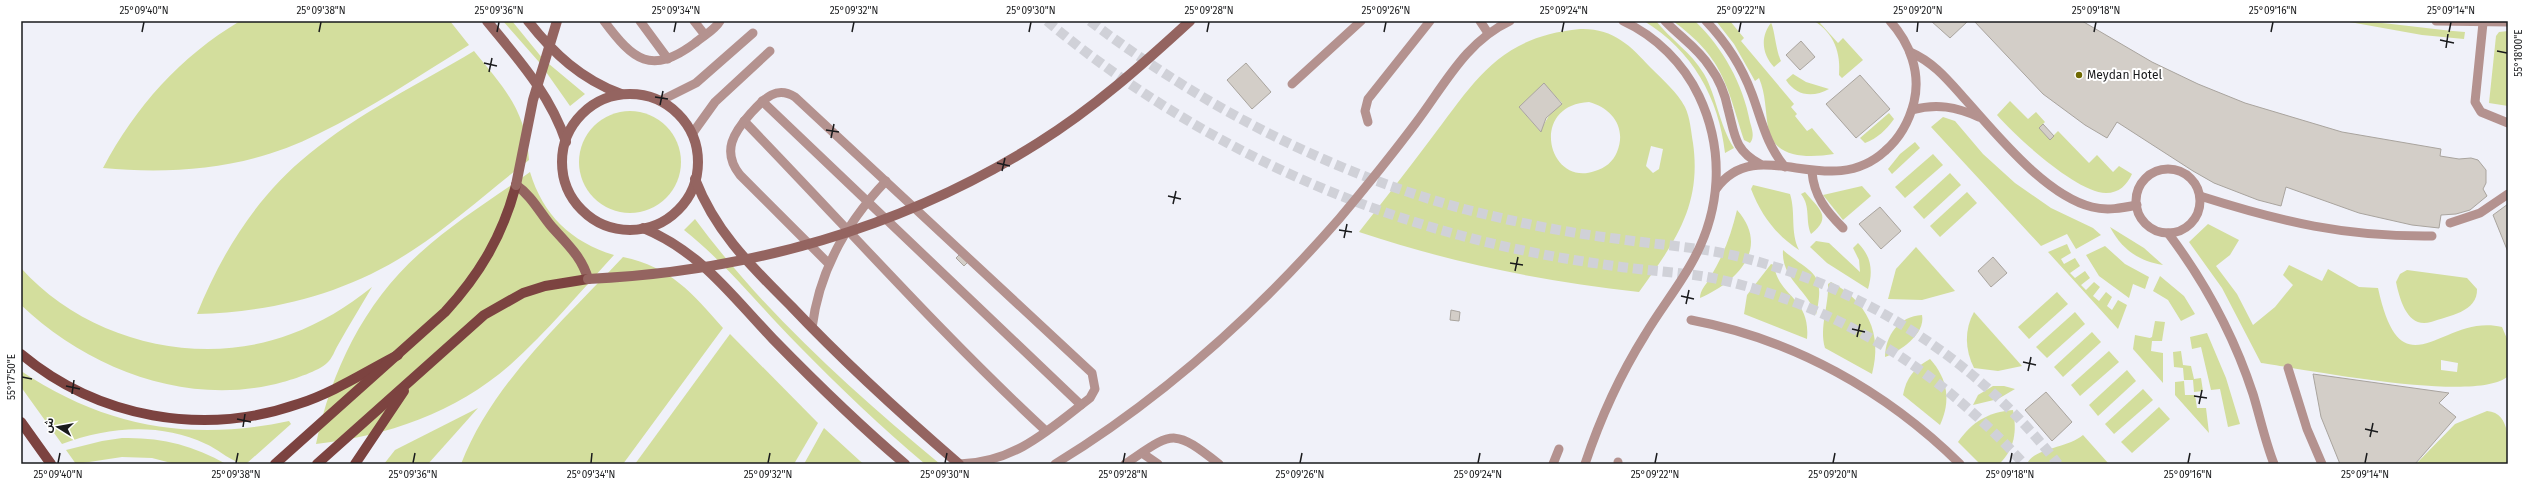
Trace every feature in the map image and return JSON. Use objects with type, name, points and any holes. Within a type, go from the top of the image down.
[{"type":"main road","points":[[275,464],[445,312],[473,280],[504,225],[516,185]]},
{"type":"main road","points":[[317,464],[484,315],[503,303],[545,286],[588,279]]},
{"type":"main road","points":[[21,354],[51,376],[97,400],[146,415],[197,420],[249,417],[298,404],[323,394],[398,355]]},
{"type":"main road","points":[[355,464],[412,379]]},
{"type":"main road","points":[[21,422],[51,464]]},
{"type":"street","points":[[487,21],[542,89],[557,118],[566,142]]},
{"type":"street","points":[[528,21],[551,49],[576,72],[606,89],[622,94],[648,96],[660,101],[679,114],[692,134],[698,156],[695,179],[691,191],[676,211],[661,222],[643,228],[615,228],[590,217],[571,196],[563,169],[566,142],[570,130],[587,110],[609,97],[622,94]]},
{"type":"street","points":[[557,21],[533,100],[516,185],[532,199],[553,228],[578,255],[588,279],[666,273],[764,256],[832,238],[923,204],[1006,162],[1071,121],[1132,74],[1190,21]]},
{"type":"street","points":[[695,179],[710,212],[730,242],[812,328],[909,421],[959,464]]},
{"type":"street","points":[[643,228],[675,244],[704,265],[802,369],[905,464]]},
{"type":"lane","points":[[604,21],[632,54],[649,60],[668,59],[677,55],[705,35],[720,21]]},
{"type":"lane","points":[[640,21],[668,59]]},
{"type":"lane","points":[[694,21],[705,35]]},
{"type":"lane","points":[[1292,84],[1361,21]]},
{"type":"lane","points":[[1368,122],[1365,111],[1368,99],[1430,21]]},
{"type":"lane","points":[[1480,21],[1488,33]]},
{"type":"lane","points":[[1055,464],[1119,423],[1157,395],[1228,334],[1262,301],[1338,219],[1412,128],[1460,60],[1488,33],[1510,21]]},
{"type":"lane","points":[[1585,464],[1624,373],[1644,336],[1691,265],[1700,247],[1708,228],[1716,189],[1717,169],[1712,129],[1696,89],[1671,55],[1639,28],[1624,21]]},
{"type":"lane","points":[[1665,21],[1692,44],[1711,67],[1724,95],[1736,141],[1746,155],[1760,164]]},
{"type":"lane","points":[[1706,21],[1725,43],[1745,77],[1768,142],[1785,167]]},
{"type":"lane","points":[[1716,189],[1735,172],[1760,164],[1825,173],[1850,170],[1872,161],[1897,138],[1912,110],[1916,74],[1910,52],[1900,32],[1890,21]]},
{"type":"lane","points":[[2436,21],[2483,23],[2508,22]]},
{"type":"lane","points":[[2483,23],[2475,102],[2481,112],[2508,123]]},
{"type":"lane","points":[[660,101],[696,83],[753,33]]},
{"type":"lane","points":[[692,134],[715,102],[770,51]]},
{"type":"lane","points":[[1910,52],[1933,64],[2027,166],[2074,200],[2102,209],[2137,205]]},
{"type":"lane","points":[[829,264],[735,169],[730,155],[731,140],[744,121],[762,101],[778,92],[795,97],[1092,373],[1095,389],[1090,398],[1026,446],[1002,458],[975,464],[959,464]]},
{"type":"lane","points":[[762,101],[1081,405]]},
{"type":"lane","points":[[1912,110],[1931,106],[1951,106],[1983,119]]},
{"type":"lane","points":[[744,121],[848,228],[944,334],[1046,431]]},
{"type":"lane","points":[[2171,169],[2187,175],[2193,180],[2200,196],[2197,214],[2186,228],[2168,233],[2151,228],[2145,222],[2137,205],[2139,190],[2142,183],[2154,172],[2162,170],[2171,169]]},
{"type":"lane","points":[[1812,172],[1813,182],[1821,202],[1843,228]]},
{"type":"lane","points":[[812,328],[820,289],[829,264],[848,228],[868,201],[886,181]]},
{"type":"lane","points":[[2450,223],[2480,213],[2508,194]]},
{"type":"lane","points":[[2200,196],[2270,218],[2324,230],[2378,235],[2432,236]]},
{"type":"lane","points":[[2168,233],[2190,262],[2225,325],[2252,393],[2274,464]]},
{"type":"lane","points":[[1691,320],[1746,334],[1782,346],[1850,379],[1913,422],[1960,464]]},
{"type":"lane","points":[[2288,368],[2302,414],[2322,464]]},
{"type":"lane","points":[[1125,464],[1162,440],[1181,438],[1192,443],[1219,464]]},
{"type":"lane","points":[[1553,464],[1559,448]]},
{"type":"lane","points":[[1142,453],[1158,464]]},
{"type":"green space","points":[[240,21],[450,21],[469,45],[357,114],[293,146],[267,155],[240,162],[186,169],[131,170],[103,168],[130,124],[161,85],[198,50]]},
{"type":"green space","points":[[503,21],[512,21],[543,59],[585,94],[570,106],[539,62]]},
{"type":"green space","points":[[1644,21],[1656,21],[1699,66],[1712,92],[1725,130],[1734,148],[1725,153],[1717,113],[1700,77],[1689,61],[1676,46]]},
{"type":"green space","points":[[1673,21],[1695,21],[1723,55],[1737,80],[1747,108],[1753,133],[1752,141],[1750,143],[1744,140],[1727,87],[1713,60],[1690,34]]},
{"type":"green space","points":[[1716,21],[1730,21],[1744,38],[1741,41],[1794,104],[1791,107],[1797,114],[1795,116],[1807,131],[1812,128],[1834,154],[1803,156],[1784,151],[1777,145],[1771,138],[1768,127],[1764,96],[1759,78],[1755,81],[1734,44]]},
{"type":"green space","points":[[1814,21],[1821,21],[1820,23],[1838,43],[1843,38],[1863,60],[1842,78],[1839,75],[1839,59],[1835,44],[1827,31]]},
{"type":"green space","points":[[2344,21],[2374,22],[2465,32],[2464,39],[2422,35]]},
{"type":"green space","points":[[1771,23],[1781,61],[1774,67],[1767,57],[1764,45],[1765,34]]},
{"type":"green space","points":[[1580,29],[1592,29],[1602,31],[1620,40],[1636,52],[1670,86],[1687,111],[1693,143],[1695,166],[1689,205],[1674,240],[1639,292],[1603,288],[1497,270],[1428,253],[1359,232],[1461,99],[1491,65],[1508,52],[1528,41],[1552,34]],"holes":[[[1544,84],[1562,103],[1551,112],[1540,131],[1519,107]],[[1589,102],[1597,105],[1611,114],[1619,127],[1620,143],[1617,152],[1613,159],[1602,168],[1595,171],[1579,173],[1566,168],[1556,157],[1552,144],[1552,130],[1558,116],[1570,107]],[[1651,146],[1663,149],[1659,169],[1653,173],[1646,166]]]},
{"type":"green space","points":[[2508,31],[2508,106],[2489,103],[2496,36],[2499,32]]},
{"type":"green space","points":[[474,51],[512,101],[523,127],[527,142],[529,160],[428,240],[388,265],[363,278],[337,289],[282,304],[255,309],[197,314],[218,269],[243,226],[257,207],[290,170],[348,125]]},
{"type":"green space","points":[[1793,74],[1806,82],[1829,89],[1817,94],[1805,94],[1800,92],[1786,80]]},
{"type":"green space","points":[[2010,101],[2028,119],[2036,112],[2045,122],[2039,128],[2050,139],[2058,131],[2089,163],[2097,155],[2113,172],[2119,166],[2132,174],[2128,182],[2115,192],[2106,193],[2093,190],[2063,174],[2032,149],[1997,115]]},
{"type":"green space","points":[[630,111],[650,115],[658,119],[666,126],[673,134],[677,142],[681,162],[677,182],[673,190],[666,198],[658,205],[650,209],[630,213],[610,209],[602,205],[594,198],[587,190],[583,182],[579,162],[583,142],[587,134],[594,126],[602,119],[610,115]]},
{"type":"green space","points":[[1889,113],[1894,119],[1891,123],[1878,136],[1865,143],[1860,138]]},
{"type":"green space","points":[[1943,117],[1955,121],[1983,154],[2015,183],[2051,208],[2093,228],[2101,235],[2076,249],[2067,234],[2041,246],[1931,127]]},
{"type":"green space","points":[[1915,142],[1920,148],[1892,174],[1888,169],[1900,154]]},
{"type":"green space","points":[[1933,154],[1943,165],[1905,198],[1895,187]]},
{"type":"green space","points":[[530,172],[543,201],[551,214],[561,225],[585,243],[614,255],[524,352],[489,382],[443,409],[419,420],[369,435],[316,444],[322,417],[341,365],[366,316],[382,294],[400,273],[433,242],[460,221]]},
{"type":"green space","points":[[1950,173],[1961,185],[1924,219],[1913,207]]},
{"type":"green space","points":[[1753,185],[1790,194],[1793,208],[1796,243],[1799,250],[1783,238],[1770,224],[1759,207],[1751,189]]},
{"type":"green space","points":[[1862,186],[1871,196],[1843,220],[1823,195]]},
{"type":"green space","points":[[1805,192],[1822,213],[1821,223],[1811,234],[1808,224],[1806,204],[1801,194]]},
{"type":"green space","points":[[1967,192],[1977,203],[1940,237],[1930,226]]},
{"type":"green space","points":[[1737,210],[1747,224],[1751,238],[1750,250],[1745,262],[1737,273],[1726,283],[1700,298],[1702,290],[1714,271],[1726,246]]},
{"type":"green space","points":[[695,219],[721,253],[750,286],[810,349],[874,408],[940,464],[925,464],[876,421],[814,361],[729,271],[684,230]]},
{"type":"green space","points":[[2208,224],[2239,240],[2230,255],[2216,266],[2237,294],[2253,325],[2275,307],[2293,285],[2283,275],[2289,265],[2322,281],[2328,269],[2359,287],[2378,288],[2388,321],[2399,338],[2412,345],[2426,343],[2461,330],[2480,326],[2502,327],[2508,341],[2508,376],[2491,384],[2463,387],[2429,386],[2351,377],[2261,363],[2222,288],[2189,242]],"holes":[[[2441,360],[2458,363],[2457,372],[2441,370]]]},
{"type":"green space","points":[[2110,227],[2144,248],[2163,265],[2146,261],[2132,253],[2120,242]]},
{"type":"green space","points":[[1816,241],[1829,243],[1860,272],[1859,260],[1853,248],[1858,243],[1863,248],[1869,259],[1871,277],[1868,289],[1827,263],[1810,247]]},
{"type":"green space","points":[[2067,244],[2071,253],[2061,259],[2064,264],[2075,258],[2080,266],[2070,273],[2075,278],[2085,271],[2090,278],[2081,285],[2086,290],[2094,282],[2100,287],[2093,296],[2099,301],[2106,292],[2112,297],[2107,306],[2112,310],[2118,300],[2127,305],[2118,329],[2048,252]]},
{"type":"green space","points":[[2105,246],[2125,264],[2149,277],[2145,289],[2133,284],[2129,298],[2099,276],[2086,255]]},
{"type":"green space","points":[[1916,247],[1955,291],[1922,300],[1888,299],[1896,269]]},
{"type":"green space","points":[[1783,250],[1809,270],[1818,281],[1819,300],[1816,315],[1807,298],[1790,277],[1786,269]]},
{"type":"green space","points":[[623,257],[640,261],[655,267],[668,275],[690,293],[723,328],[623,464],[461,464],[475,434],[511,379],[554,329]]},
{"type":"green space","points":[[1771,264],[1774,265],[1781,284],[1804,314],[1807,325],[1807,339],[1744,314],[1747,295]]},
{"type":"green space","points":[[21,268],[48,293],[78,314],[111,330],[146,342],[183,348],[220,349],[256,344],[291,334],[313,325],[333,314],[372,287],[332,357],[323,366],[283,382],[248,389],[212,390],[177,386],[143,378],[109,365],[78,348],[48,328],[21,305]]},
{"type":"green space","points":[[2407,270],[2467,278],[2477,289],[2476,297],[2473,303],[2461,312],[2431,322],[2423,323],[2416,321],[2406,312],[2396,282],[2400,274]]},
{"type":"green space","points":[[2160,276],[2184,296],[2195,314],[2181,321],[2168,300],[2153,291]]},
{"type":"green space","points":[[1831,282],[1844,290],[1854,299],[1863,309],[1869,320],[1875,345],[1875,359],[1872,374],[1825,348],[1823,332],[1828,284]]},
{"type":"green space","points":[[2057,292],[2068,304],[2029,339],[2018,327]]},
{"type":"green space","points":[[1974,312],[2022,366],[1998,371],[1974,368],[1967,347],[1967,333]]},
{"type":"green space","points":[[2075,312],[2085,324],[2047,358],[2036,347]]},
{"type":"green space","points":[[1922,315],[1920,329],[1916,335],[1904,347],[1885,357],[1888,342],[1895,328],[1907,319]]},
{"type":"green space","points":[[2155,321],[2165,322],[2162,341],[2152,341],[2151,351],[2163,353],[2163,383],[2133,349],[2135,335],[2150,338],[2152,337]]},
{"type":"green space","points":[[2092,332],[2101,342],[2063,377],[2054,367]]},
{"type":"green space","points":[[2207,333],[2226,378],[2240,424],[2228,427],[2220,389],[2211,390],[2201,347],[2192,349],[2190,337]]},
{"type":"green space","points":[[730,334],[818,423],[794,464],[635,464]]},
{"type":"green space","points":[[2109,351],[2119,362],[2080,396],[2071,385]]},
{"type":"green space","points":[[2181,351],[2183,365],[2191,366],[2194,379],[2201,378],[2203,391],[2194,392],[2193,380],[2184,380],[2183,368],[2174,367],[2173,352]]},
{"type":"green space","points":[[1930,359],[1941,374],[1946,390],[1946,407],[1940,425],[1903,395],[1906,383],[1912,374],[1916,369]]},
{"type":"green space","points":[[2127,370],[2136,381],[2098,416],[2089,405]]},
{"type":"green space","points":[[21,371],[53,390],[85,405],[117,417],[150,425],[183,429],[218,430],[253,427],[289,421],[291,424],[246,464],[236,462],[211,446],[188,437],[170,432],[152,430],[134,429],[115,431],[79,438],[62,444],[21,387]]},
{"type":"green space","points":[[2184,381],[2185,395],[2195,395],[2197,408],[2206,408],[2209,433],[2175,395],[2175,382]]},
{"type":"green space","points":[[1993,386],[2004,386],[2015,389],[1998,399],[1973,405],[1978,395]]},
{"type":"green space","points":[[2143,389],[2153,400],[2114,434],[2105,424]]},
{"type":"green space","points":[[2159,407],[2170,419],[2132,453],[2121,442]]},
{"type":"green space","points":[[478,408],[428,464],[384,464],[395,450]]},
{"type":"green space","points":[[2013,410],[2015,425],[2014,439],[2012,446],[1999,464],[1980,464],[1958,442],[1969,429],[1981,419],[1996,413]]},
{"type":"green space","points":[[2487,411],[2495,413],[2505,424],[2508,440],[2508,464],[2416,464],[2455,424]]},
{"type":"green space","points":[[824,428],[860,461],[864,464],[804,464]]},
{"type":"green space","points":[[2083,435],[2108,463],[2028,462],[2032,457],[2038,454],[2069,443]]},
{"type":"green space","points":[[122,438],[150,439],[189,447],[214,457],[226,464],[175,464],[152,458],[122,457],[76,464],[66,450],[102,441]]},
{"type":"building","points":[[1931,21],[1968,21],[1950,38]]},
{"type":"building","points":[[1974,21],[2082,21],[2152,62],[2198,84],[2245,103],[2342,132],[2441,149],[2440,156],[2459,159],[2471,158],[2478,160],[2486,170],[2486,183],[2483,189],[2487,196],[2470,210],[2456,214],[2441,215],[2439,228],[2412,225],[2359,213],[2286,187],[2281,206],[2258,200],[2214,183],[2117,122],[2107,138],[2085,125],[2043,94]]},
{"type":"building","points":[[1801,41],[1815,57],[1800,70],[1786,55]]},
{"type":"building","points":[[1246,63],[1271,92],[1252,109],[1227,80]]},
{"type":"building","points":[[1860,75],[1890,109],[1856,138],[1826,104]]},
{"type":"building","points":[[1544,83],[1562,104],[1546,118],[1541,132],[1519,107]]},
{"type":"building","points":[[2043,124],[2054,136],[2050,140],[2039,128]]},
{"type":"building","points":[[2508,204],[2508,252],[2493,215]]},
{"type":"building","points":[[1880,207],[1901,231],[1881,249],[1859,224]]},
{"type":"building","points":[[961,253],[969,261],[964,266],[956,258]]},
{"type":"building","points":[[1993,257],[2007,273],[1991,287],[1978,271]]},
{"type":"building","points":[[1451,310],[1460,312],[1459,321],[1450,320]]},
{"type":"building","points":[[2313,374],[2449,393],[2439,403],[2456,417],[2415,464],[2340,464],[2321,417]]},
{"type":"building","points":[[2046,392],[2072,422],[2052,441],[2025,410]]},
{"type":"tunnel","points":[[1047,21],[1092,57],[1140,91],[1190,122],[1241,150],[1294,176],[1348,199],[1459,235],[1517,249],[1556,257],[1627,268],[1689,274],[1713,278],[1759,290],[1802,305],[1844,324],[1884,346],[1921,371],[1957,399],[1991,430],[2024,464]]},
{"type":"tunnel","points":[[1090,21],[1177,81],[1268,133],[1315,156],[1413,194],[1464,209],[1522,223],[1580,234],[1717,252],[1766,264],[1815,281],[1861,302],[1906,327],[1949,356],[1988,389],[2025,425],[2058,464]]},
{"type":"place","name":"Meydan Hotel","points":[[2079,75]]}]
